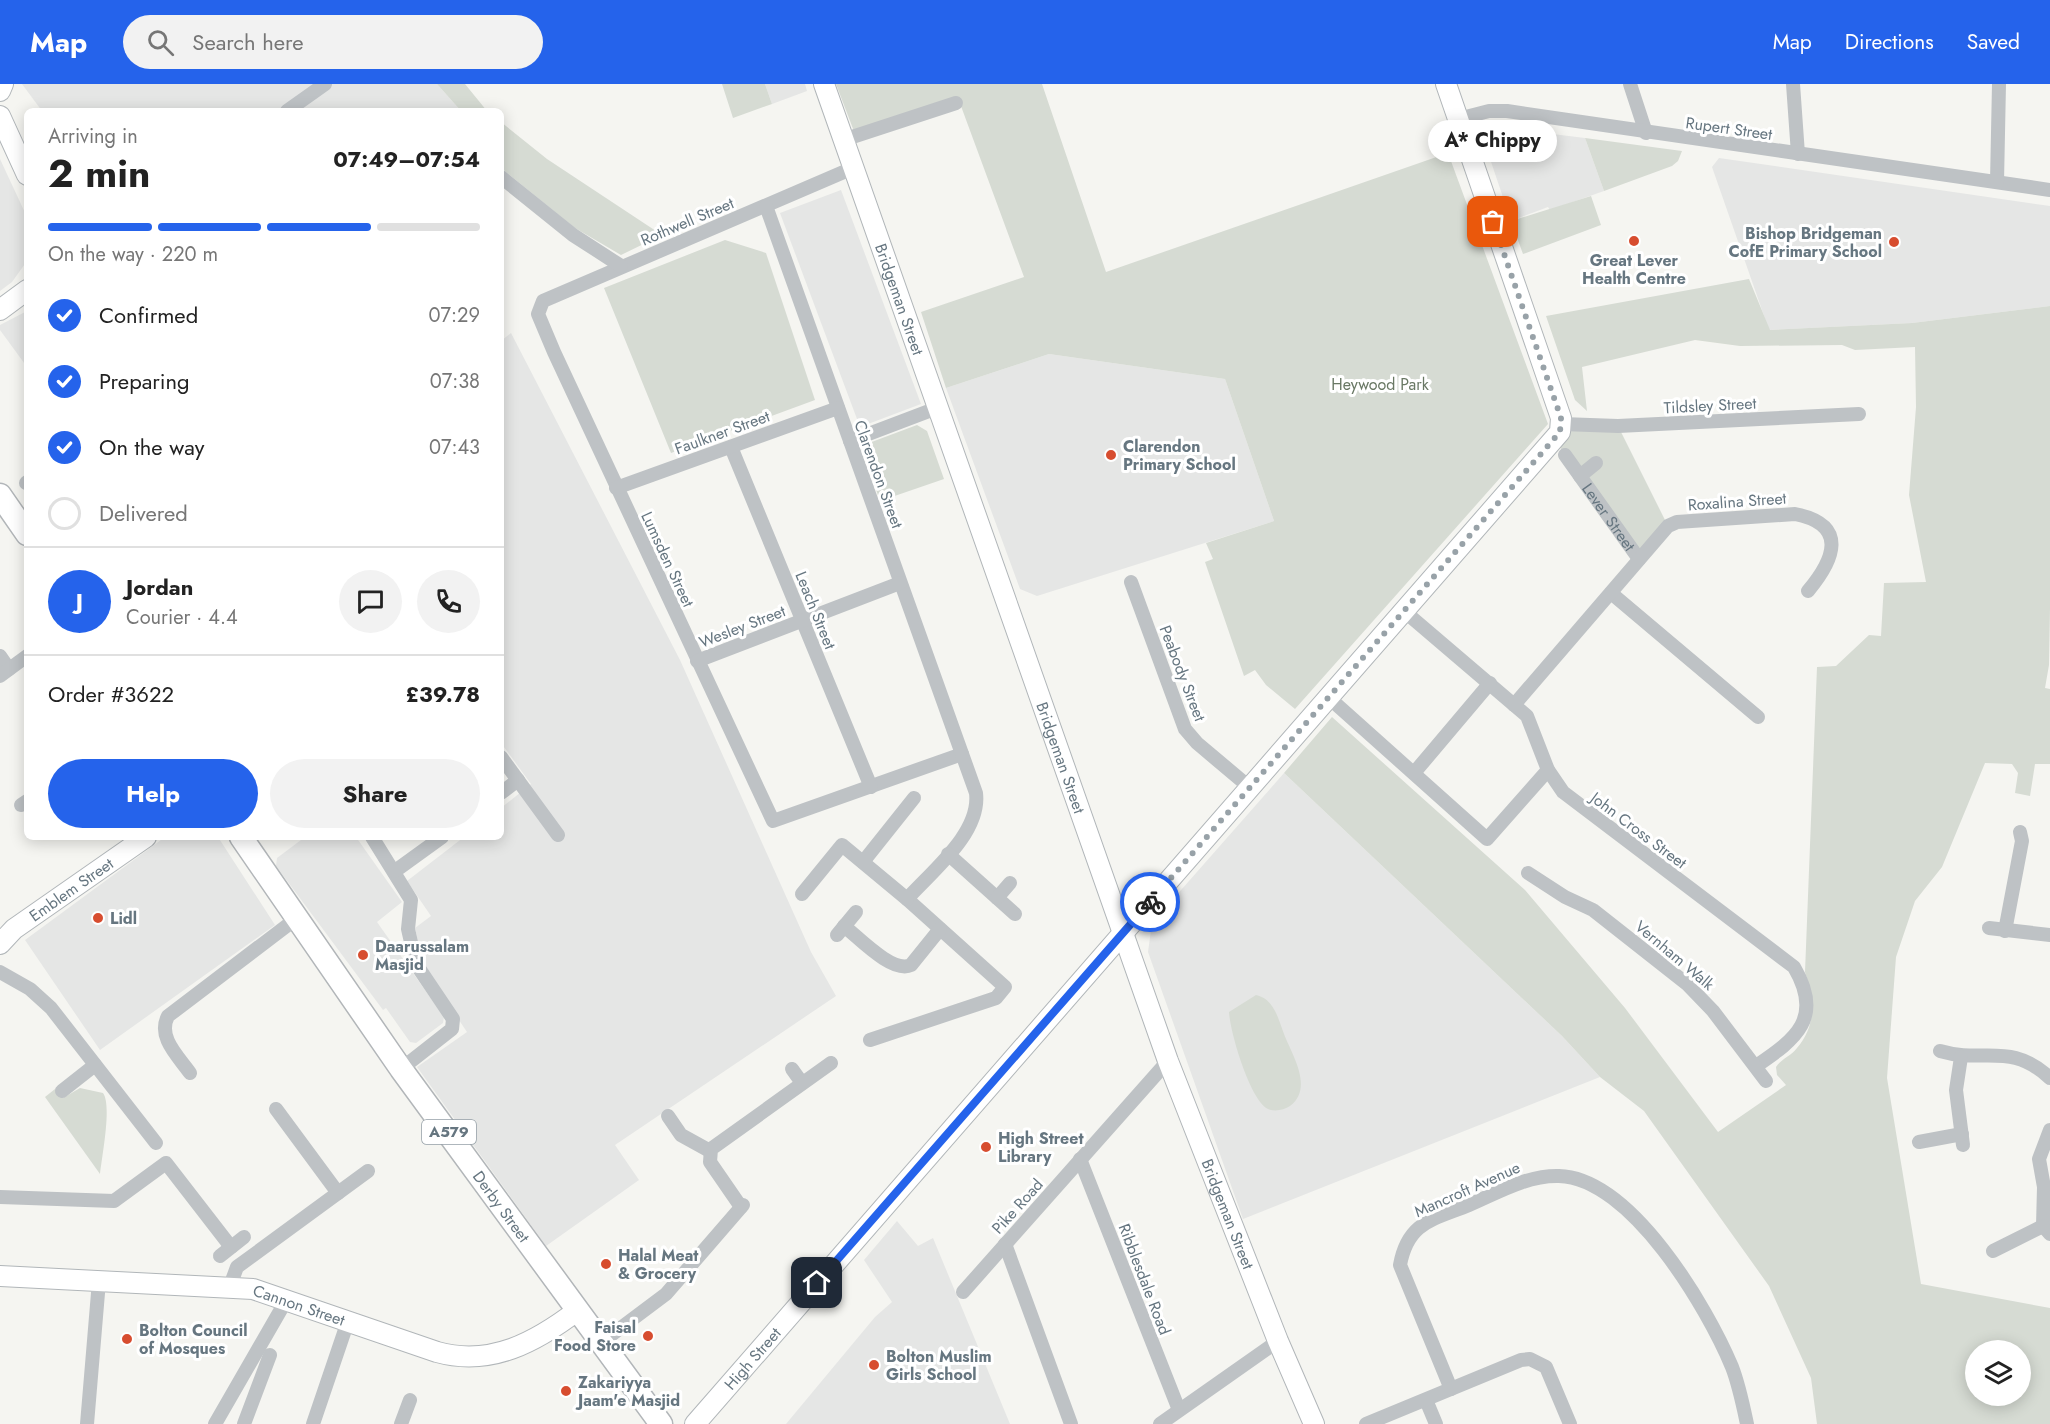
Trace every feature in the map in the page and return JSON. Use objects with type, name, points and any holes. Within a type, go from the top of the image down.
[{"type":"main road","points":[[0,495],[24,530]]},
{"type":"main road","name":"Derby Street","points":[[243,840],[401,1069],[661,1424]]},
{"type":"street","points":[[0,91],[3,84]]},
{"type":"street","points":[[291,108],[325,84]]},
{"type":"street","name":"Bridgeman Street","points":[[824,84],[1110,893],[1167,1061],[1278,1341],[1314,1424]]},
{"type":"street","points":[[1446,84],[1562,424]]},
{"type":"street","points":[[1630,84],[1646,133]]},
{"type":"street","points":[[1793,84],[1798,154]]},
{"type":"street","points":[[1997,182],[1999,84]]},
{"type":"street","points":[[843,140],[956,103]]},
{"type":"street","name":"Rupert Street","points":[[1458,119],[1489,111],[1507,111],[2050,190]]},
{"type":"street","points":[[0,116],[24,168]]},
{"type":"street","name":"Rothwell Street","points":[[539,309],[543,301],[853,168]]},
{"type":"street","points":[[504,179],[573,235],[621,266]]},
{"type":"street","name":"Clarendon Street","points":[[766,206],[976,793],[978,806],[967,833],[907,899]]},
{"type":"street","points":[[0,310],[24,292]]},
{"type":"street","name":"Lumsden Street","points":[[539,309],[554,352],[616,488],[773,821],[871,787]]},
{"type":"street","name":"Faulkner Street","points":[[616,488],[838,408]]},
{"type":"street","points":[[850,441],[937,408]]},
{"type":"street","name":"Tildsley Street","points":[[1562,424],[1618,426],[1859,414]]},
{"type":"street","name":"High Street","points":[[695,1424],[1248,786],[1554,439],[1562,424]]},
{"type":"street","name":"Leach Street","points":[[731,447],[871,787]]},
{"type":"street","name":"Lever Street","points":[[1566,455],[1639,559]]},
{"type":"street","name":"Lever Street","points":[[1580,476],[1596,463]]},
{"type":"street","name":"Roxalina Street","points":[[1514,705],[1668,526],[1677,522],[1803,516],[1821,523],[1832,546],[1830,561],[1808,591]]},
{"type":"street","name":"Peabody Street","points":[[1131,582],[1185,729],[1197,743],[1248,786]]},
{"type":"street","name":"Wesley Street","points":[[697,661],[900,583]]},
{"type":"street","points":[[1611,593],[1758,717]]},
{"type":"street","name":"John Cross Street","points":[[1404,611],[1490,683],[1531,722],[1548,770],[1563,792],[1794,966],[1806,994],[1806,1012],[1800,1029],[1790,1043],[1755,1066]]},
{"type":"street","points":[[0,656],[5,672],[24,658]]},
{"type":"street","points":[[1414,773],[1490,683]]},
{"type":"street","points":[[1327,696],[1487,838],[1548,770]]},
{"type":"street","points":[[871,787],[962,754]]},
{"type":"street","points":[[504,761],[558,835]]},
{"type":"street","points":[[504,791],[518,780]]},
{"type":"street","points":[[863,862],[905,802]]},
{"type":"street","points":[[2006,931],[2025,858],[2020,832]]},
{"type":"street","name":"Emblem Street","points":[[0,944],[14,929],[142,840]]},
{"type":"street","points":[[374,840],[411,900],[408,929],[416,964],[453,1019],[454,1025],[452,1029],[401,1069]]},
{"type":"street","points":[[395,872],[438,840]]},
{"type":"street","points":[[802,894],[842,845],[907,899],[1005,987],[996,998],[870,1040]]},
{"type":"street","points":[[948,854],[1015,914]]},
{"type":"street","name":"Vernham Walk","points":[[1528,873],[1602,916],[1688,984],[1713,1011],[1766,1081]]},
{"type":"street","points":[[997,898],[1010,883]]},
{"type":"street","points":[[855,912],[841,931],[892,965],[905,968],[911,965],[940,929]]},
{"type":"street","points":[[190,1073],[168,1042],[165,1022],[168,1016],[297,918]]},
{"type":"street","points":[[1989,928],[2050,934]]},
{"type":"street","points":[[0,972],[41,998],[156,1143]]},
{"type":"street","points":[[1940,1050],[1961,1057],[2003,1054],[2025,1059],[2050,1078]]},
{"type":"street","points":[[1919,1142],[1962,1140],[1956,1089],[1961,1057]]},
{"type":"street","name":"Pike Road","points":[[963,1292],[1167,1061]]},
{"type":"street","points":[[602,1342],[660,1299],[742,1206],[710,1162],[710,1151],[714,1145],[831,1063]]},
{"type":"street","points":[[62,1091],[95,1065]]},
{"type":"street","points":[[792,1069],[802,1083]]},
{"type":"street","points":[[276,1109],[338,1193]]},
{"type":"street","points":[[668,1116],[681,1135],[710,1151]]},
{"type":"street","points":[[1993,1251],[2047,1230],[2044,1187],[2039,1159],[2041,1148],[2050,1130]]},
{"type":"street","name":"Ribblesdale Road","points":[[1080,1159],[1179,1410]]},
{"type":"street","points":[[0,1197],[114,1201],[166,1163],[225,1251],[244,1237]]},
{"type":"street","points":[[230,1286],[237,1267],[368,1171]]},
{"type":"street","name":"Mancroft Avenue","points":[[1451,1389],[1400,1265],[1403,1245],[1417,1226],[1534,1177],[1560,1176],[1595,1186],[1611,1196],[1643,1225],[1671,1260],[1705,1315],[1731,1366],[1748,1424]]},
{"type":"street","points":[[1005,1244],[1071,1424]]},
{"type":"street","name":"Cannon Street","points":[[0,1276],[230,1286],[265,1291],[436,1352],[463,1358],[504,1353],[536,1340],[578,1310]]},
{"type":"street","points":[[87,1424],[99,1281]]},
{"type":"street","points":[[215,1424],[286,1299]]},
{"type":"street","points":[[314,1424],[348,1321]]},
{"type":"street","points":[[1160,1424],[1278,1341]]},
{"type":"street","points":[[244,1424],[270,1355]]},
{"type":"street","points":[[1366,1424],[1521,1360],[1530,1359],[1546,1367],[1570,1424]]},
{"type":"street","points":[[401,1424],[410,1400]]},
{"type":"street","points":[[1426,1400],[1436,1424]]},
{"type":"shaded area","points":[[22,84],[437,84],[458,108],[40,108]]},
{"type":"shaded area","points":[[765,84],[805,84],[807,91],[772,104]]},
{"type":"shaded area","points":[[1521,130],[1585,138],[1604,191],[1550,210],[1548,207],[1511,221],[1486,147],[1493,133]]},
{"type":"shaded area","name":"Bishop Bridgeman CofE Primary School","points":[[1719,158],[2050,206],[2050,306],[1912,323],[1769,330],[1712,167]]},
{"type":"shaded area","points":[[0,159],[24,211],[24,265],[12,282],[0,291]]},
{"type":"shaded area","points":[[841,190],[921,404],[860,427],[780,213]]},
{"type":"shaded area","points":[[24,313],[24,363],[0,330],[0,325]]},
{"type":"shaded area","points":[[511,333],[680,660],[811,952],[836,996],[615,1145],[639,1180],[546,1246],[417,1067],[467,1032],[424,968],[415,928],[431,916],[407,881],[460,840],[504,840],[504,806],[531,784],[504,747],[504,339]]},
{"type":"shaded area","name":"Clarendon Primary School","points":[[1049,354],[1225,379],[1274,521],[1037,596],[1020,589],[946,388]]},
{"type":"shaded area","points":[[1284,773],[1562,1036],[1600,1077],[1243,1219],[1148,952],[1152,923]]},
{"type":"shaded area","points":[[161,840],[220,840],[275,925],[100,1050],[25,940]]},
{"type":"shaded area","points":[[301,840],[358,840],[402,902],[377,922],[444,1017],[443,1023],[416,1043],[410,1042],[386,1008],[383,1010],[276,866],[277,858]]},
{"type":"shaded area","points":[[897,1221],[918,1246],[933,1238],[1010,1424],[786,1424],[875,1317],[892,1302],[864,1260]]},
{"type":"green space","points":[[437,84],[465,84],[485,108],[458,108]]},
{"type":"green space","points":[[722,84],[765,84],[772,104],[733,118]]},
{"type":"green space","name":"Heywood Park","points":[[836,84],[1042,84],[1106,272],[1448,153],[1548,424],[1295,709],[1266,685],[1255,670],[1244,676],[1205,562],[1213,559],[1206,543],[1274,521],[1225,379],[1049,354],[946,388],[921,312],[1024,277],[958,98],[855,134]]},
{"type":"green space","points":[[504,124],[547,159],[662,235],[621,255],[575,228],[504,170]]},
{"type":"green space","points":[[1585,138],[1682,151],[1678,161],[1672,166],[1604,191]]},
{"type":"green space","points":[[1591,196],[1601,225],[1523,254],[1511,221]]},
{"type":"green space","points":[[725,240],[766,253],[815,400],[671,453],[604,288]]},
{"type":"green space","points":[[1749,279],[1770,330],[1912,323],[2050,306],[2050,608],[2049,665],[2045,688],[2050,689],[2050,764],[2035,764],[2030,796],[2015,793],[2018,773],[2012,764],[1985,763],[1942,867],[1915,901],[1896,957],[1887,1078],[1921,1284],[2050,1308],[2050,1424],[1817,1424],[1811,1378],[1769,1286],[1644,1111],[1600,1077],[1562,1036],[1284,773],[1332,717],[1525,890],[1625,1008],[1718,1132],[1786,1085],[1777,1075],[1776,1067],[1795,1051],[1803,1039],[1811,1021],[1812,1011],[1805,972],[1817,667],[1836,666],[1869,635],[1881,636],[1884,583],[1926,582],[1909,495],[1916,407],[1915,347],[1855,350],[1842,345],[1740,346],[1695,340],[1582,367],[1587,411],[1575,400],[1546,316]]},
{"type":"green space","points":[[1562,424],[1618,426],[1668,526],[1639,559],[1554,439]]},
{"type":"green space","points":[[917,425],[927,431],[944,479],[880,501],[861,446]]},
{"type":"green space","points":[[1256,995],[1267,1001],[1274,1010],[1299,1071],[1301,1081],[1297,1099],[1285,1109],[1268,1109],[1254,1093],[1242,1065],[1230,1022],[1229,1012]]},
{"type":"green space","points":[[80,1088],[103,1093],[106,1099],[107,1119],[100,1174],[45,1097],[55,1089],[63,1098]]},
{"type":"way so far","points":[[1150,902],[1264,768],[1560,432],[1561,418],[1493,222]]},
{"type":"place","name":"A* Chippy","points":[[1493,222]]},
{"type":"place","name":"Great Lever Health Centre","points":[[1634,241]]},
{"type":"place","name":"Bishop Bridgeman CofE Primary School","points":[[1894,242]]},
{"type":"place","name":"Clarendon Primary School","points":[[1111,455]]},
{"type":"place","name":"Lidl","points":[[98,918]]},
{"type":"place","name":"Daarussalam Masjid","points":[[363,955]]},
{"type":"place","name":"High Street Library","points":[[986,1147]]},
{"type":"place","name":"Halal Meat & Grocery","points":[[606,1264]]},
{"type":"place","name":"Faisal Food Store","points":[[648,1336]]},
{"type":"place","name":"Bolton Council of Mosques","points":[[127,1339]]},
{"type":"place","name":"Bolton Muslim Girls School","points":[[874,1365]]},
{"type":"place","name":"Zakariyya Jaam'e Masjid","points":[[566,1391]]},
{"type":"route","points":[[817,1283],[1150,902]]}]
